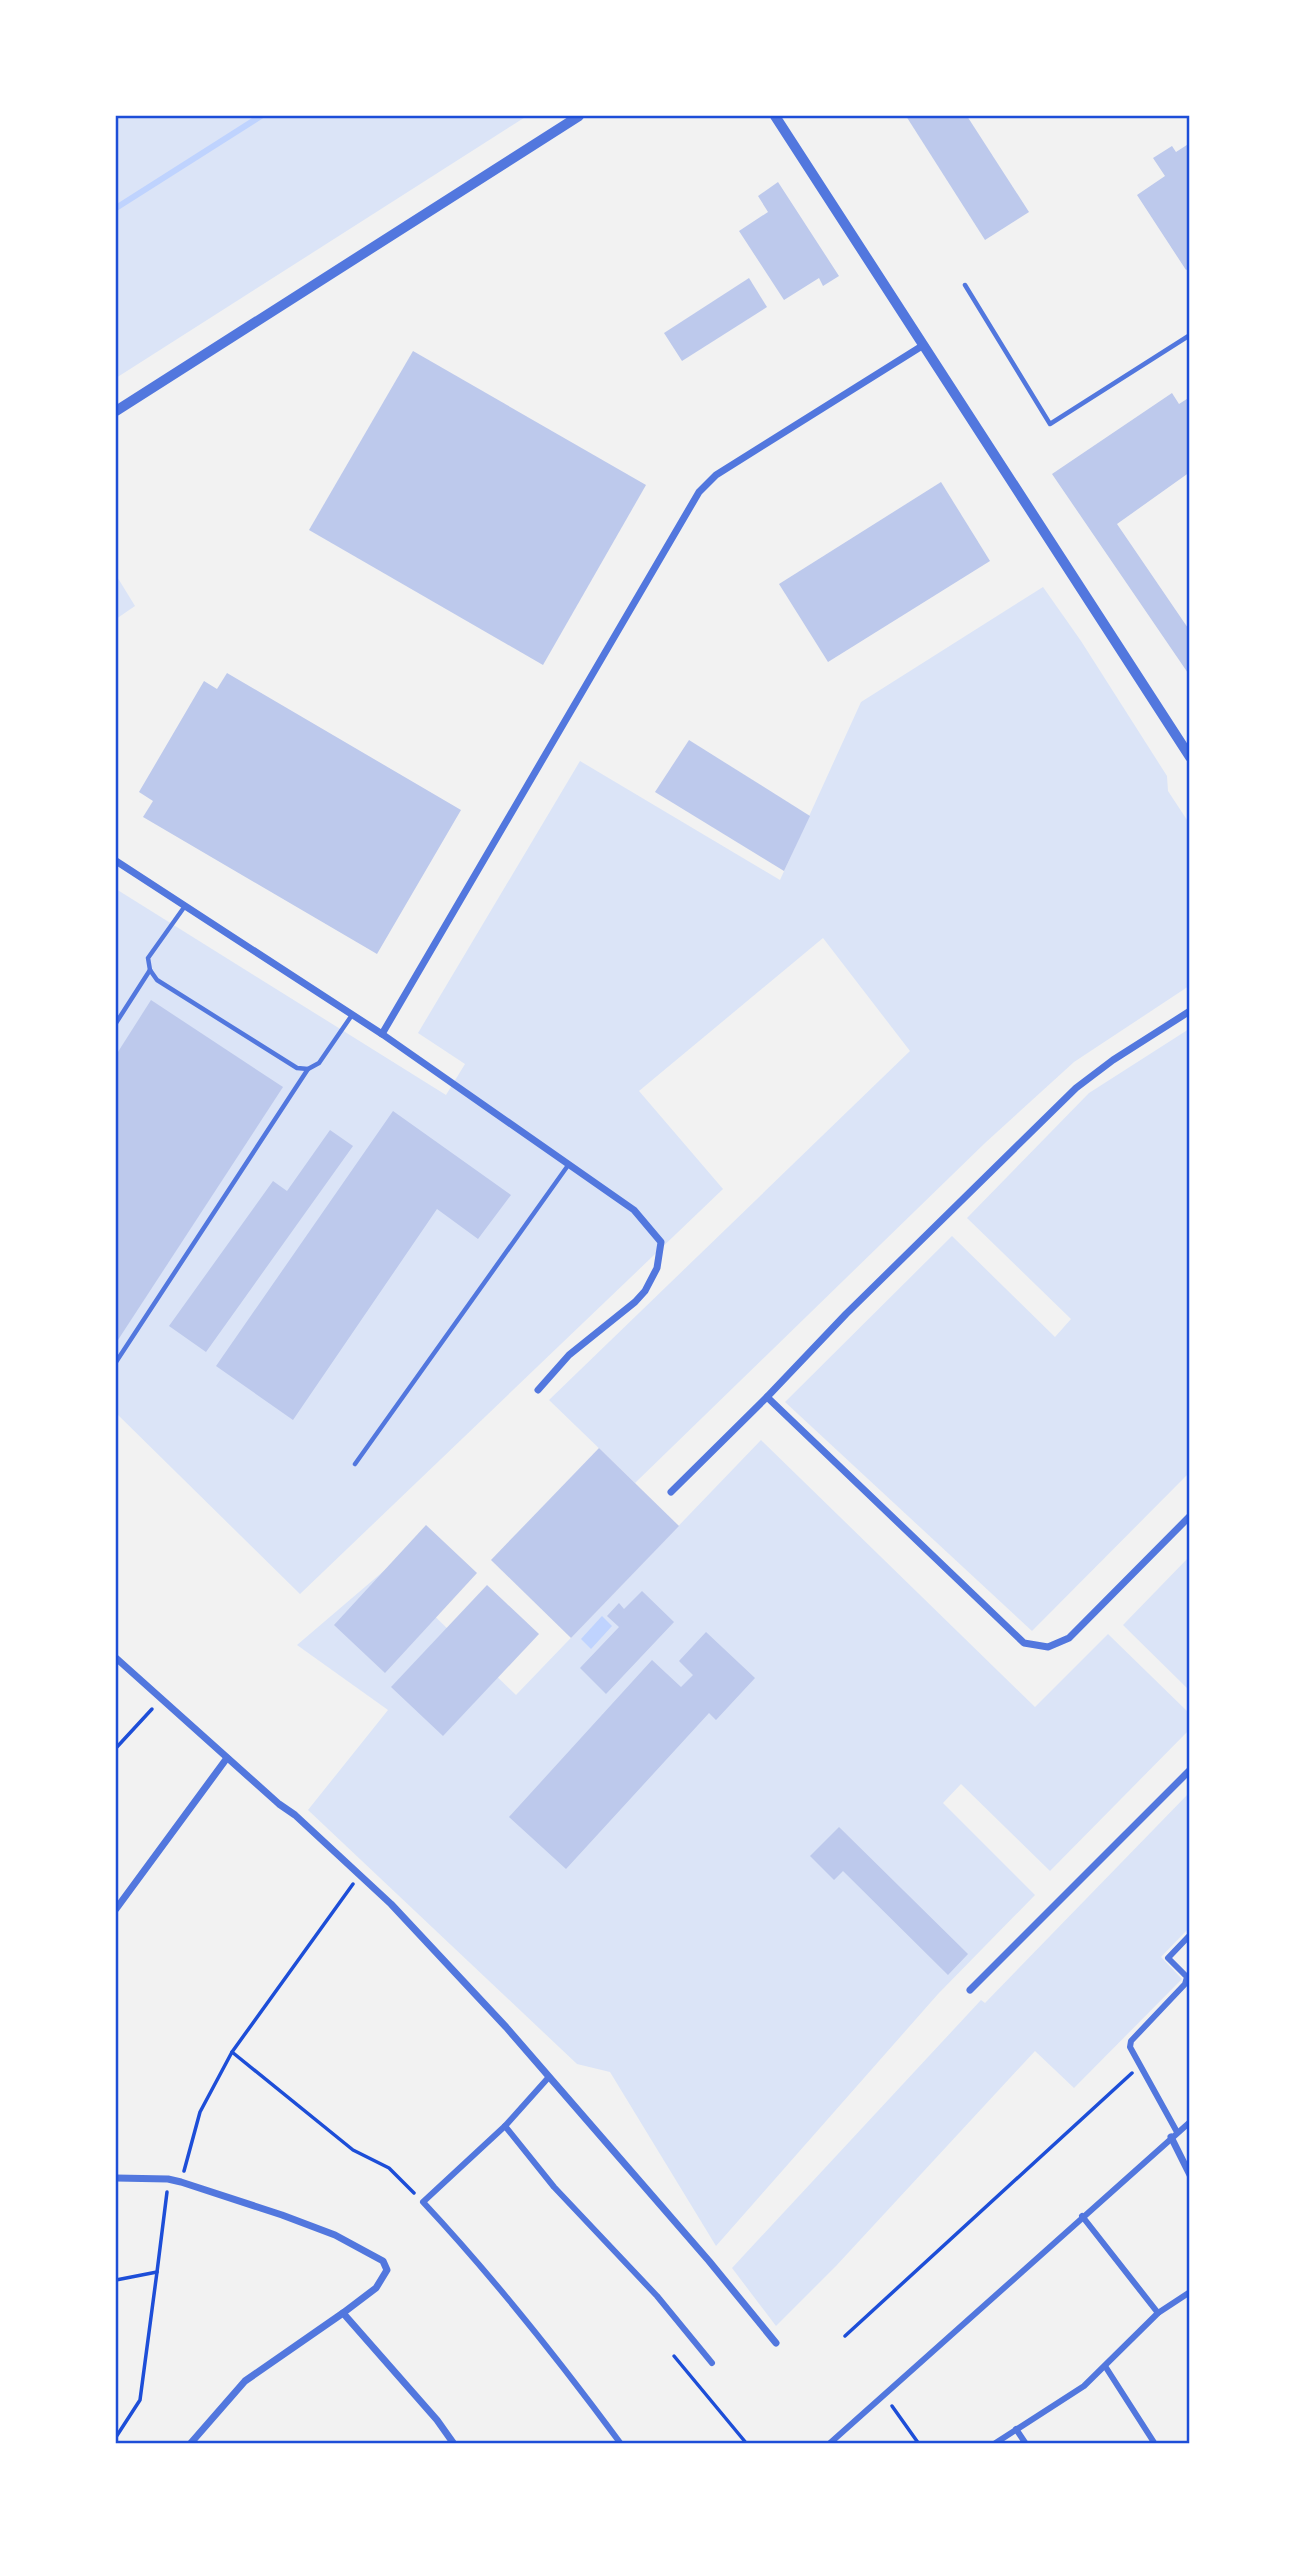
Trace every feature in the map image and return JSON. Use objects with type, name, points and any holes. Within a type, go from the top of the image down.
[{"type":"street","points":[[116,411],[579,116]]},
{"type":"street","points":[[775,116],[1189,757]]},
{"type":"street","points":[[382,1034],[699,492],[716,475],[922,346]]},
{"type":"street","points":[[116,861],[382,1034],[570,1164],[634,1210],[661,1241],[657,1268],[645,1291],[569,1355],[538,1390]]},
{"type":"street","points":[[671,1492],[846,1314],[949,1216],[1076,1088],[1113,1060],[1189,1011]]},
{"type":"street","points":[[767,1397],[1024,1643],[1048,1647],[1069,1638],[1189,1516]]},
{"type":"street","points":[[116,1658],[279,1804],[295,1815],[391,1904],[506,2027],[709,2261],[776,2343]]},
{"type":"street","points":[[116,1909],[227,1758]]},
{"type":"street","points":[[970,1990],[1189,1770]]},
{"type":"street","points":[[1189,1935],[1168,1958],[1187,1977],[1185,1984],[1131,2041],[1131,2053],[1174,2134],[1189,2175]]},
{"type":"street","points":[[548,2078],[505,2126],[423,2202],[467,2249],[579,2387],[621,2444]]},
{"type":"street","points":[[829,2444],[1189,2122]]},
{"type":"street","points":[[505,2126],[554,2187],[657,2297],[712,2363]]},
{"type":"street","points":[[116,2178],[168,2179],[181,2182],[304,2222],[383,2261],[387,2270],[376,2288],[245,2381],[190,2444]]},
{"type":"street","points":[[1082,2216],[1158,2314]]},
{"type":"street","points":[[994,2444],[1084,2386],[1158,2314],[1187,2294],[1189,2304]]},
{"type":"street","points":[[343,2313],[437,2420],[454,2444]]},
{"type":"street","points":[[1105,2365],[1155,2444]]},
{"type":"street","points":[[1016,2429],[1026,2444]]},
{"type":"lane","points":[[965,285],[1050,424],[1189,335]]},
{"type":"lane","points":[[185,906],[148,958],[150,970],[157,980],[297,1068],[308,1069]]},
{"type":"lane","points":[[116,1023],[150,970]]},
{"type":"lane","points":[[116,1362],[308,1069],[319,1063],[352,1015]]},
{"type":"lane","points":[[355,1464],[570,1164]]},
{"type":"path","points":[[116,1748],[162,1698]]},
{"type":"path","points":[[181,2182],[200,2112],[232,2052],[360,1875]]},
{"type":"path","points":[[232,2052],[353,2150],[389,2168],[423,2202]]},
{"type":"path","points":[[845,2336],[1139,2067]]},
{"type":"path","points":[[116,2437],[140,2400],[168,2179]]},
{"type":"path","points":[[116,2280],[158,2272]]},
{"type":"path","points":[[674,2356],[747,2444]]},
{"type":"path","points":[[883,2394],[919,2444]]},
{"type":"shaded area","points":[[116,116],[527,116],[116,378]]},
{"type":"shaded area","points":[[116,575],[135,606],[116,619]]},
{"type":"shaded area","points":[[1043,587],[1081,641],[1167,776],[1168,791],[1189,823],[1189,986],[1074,1062],[985,1143],[635,1483],[549,1400],[910,1051],[823,938],[639,1091],[723,1189],[300,1594],[116,1415],[116,889],[446,1095],[465,1064],[418,1033],[580,761],[780,880],[861,702]]},
{"type":"shaded area","points":[[1189,1029],[1189,1473],[1032,1631],[785,1402],[952,1236],[1055,1337],[1071,1319],[967,1218],[1089,1093]]},
{"type":"shaded area","points":[[761,1440],[1035,1707],[1108,1634],[1189,1713],[1189,1730],[1050,1871],[961,1784],[943,1803],[1035,1895],[938,1994],[716,2246],[610,2072],[577,2064],[308,1810],[388,1710],[297,1645],[386,1569],[516,1695]]},
{"type":"shaded area","points":[[1189,1557],[1189,1690],[1123,1625]]},
{"type":"shaded area","points":[[1189,1793],[1189,1928],[1161,1957],[1182,1979],[1074,2088],[1035,2051],[836,2266],[776,2326],[732,2268],[981,2000],[985,2003]]},
{"type":"water","points":[[602,1616],[612,1626],[591,1649],[581,1639]]},
{"type":"building","points":[[906,116],[967,116],[1029,212],[985,240]]},
{"type":"building","points":[[1190,143],[1190,268],[1186,270],[1137,195],[1165,176],[1153,158],[1172,146],[1176,152]]},
{"type":"building","points":[[778,182],[839,276],[823,286],[819,278],[784,300],[739,231],[768,212],[758,196]]},
{"type":"building","points":[[749,278],[767,307],[682,361],[664,333]]},
{"type":"building","points":[[413,351],[646,485],[543,665],[309,530]]},
{"type":"building","points":[[1172,393],[1179,404],[1190,397],[1190,472],[1117,524],[1190,631],[1190,676],[1052,474]]},
{"type":"building","points":[[941,482],[990,561],[828,662],[779,584]]},
{"type":"building","points":[[227,673],[461,810],[377,954],[143,817],[153,801],[139,792],[204,681],[217,689]]},
{"type":"building","points":[[689,740],[810,816],[784,871],[655,792]]},
{"type":"building","points":[[151,1000],[283,1087],[116,1343],[116,1055]]},
{"type":"building","points":[[393,1111],[511,1195],[478,1239],[437,1209],[293,1420],[216,1366]]},
{"type":"building","points":[[330,1130],[353,1146],[206,1352],[169,1326],[273,1181],[287,1191]]},
{"type":"building","points":[[599,1448],[679,1526],[571,1638],[491,1560]]},
{"type":"building","points":[[426,1525],[477,1573],[385,1673],[334,1625]]},
{"type":"building","points":[[487,1585],[539,1634],[443,1736],[391,1687]]},
{"type":"building","points":[[642,1591],[674,1622],[606,1694],[580,1668],[619,1627],[607,1616],[619,1603],[624,1609]]},
{"type":"building","points":[[706,1632],[755,1678],[716,1720],[709,1713],[566,1869],[509,1817],[652,1660],[681,1687],[693,1675],[679,1661]]},
{"type":"building","points":[[839,1827],[968,1954],[948,1975],[843,1871],[834,1880],[810,1856]]},
{"type":"waterway","points":[[116,208],[261,116]]}]
